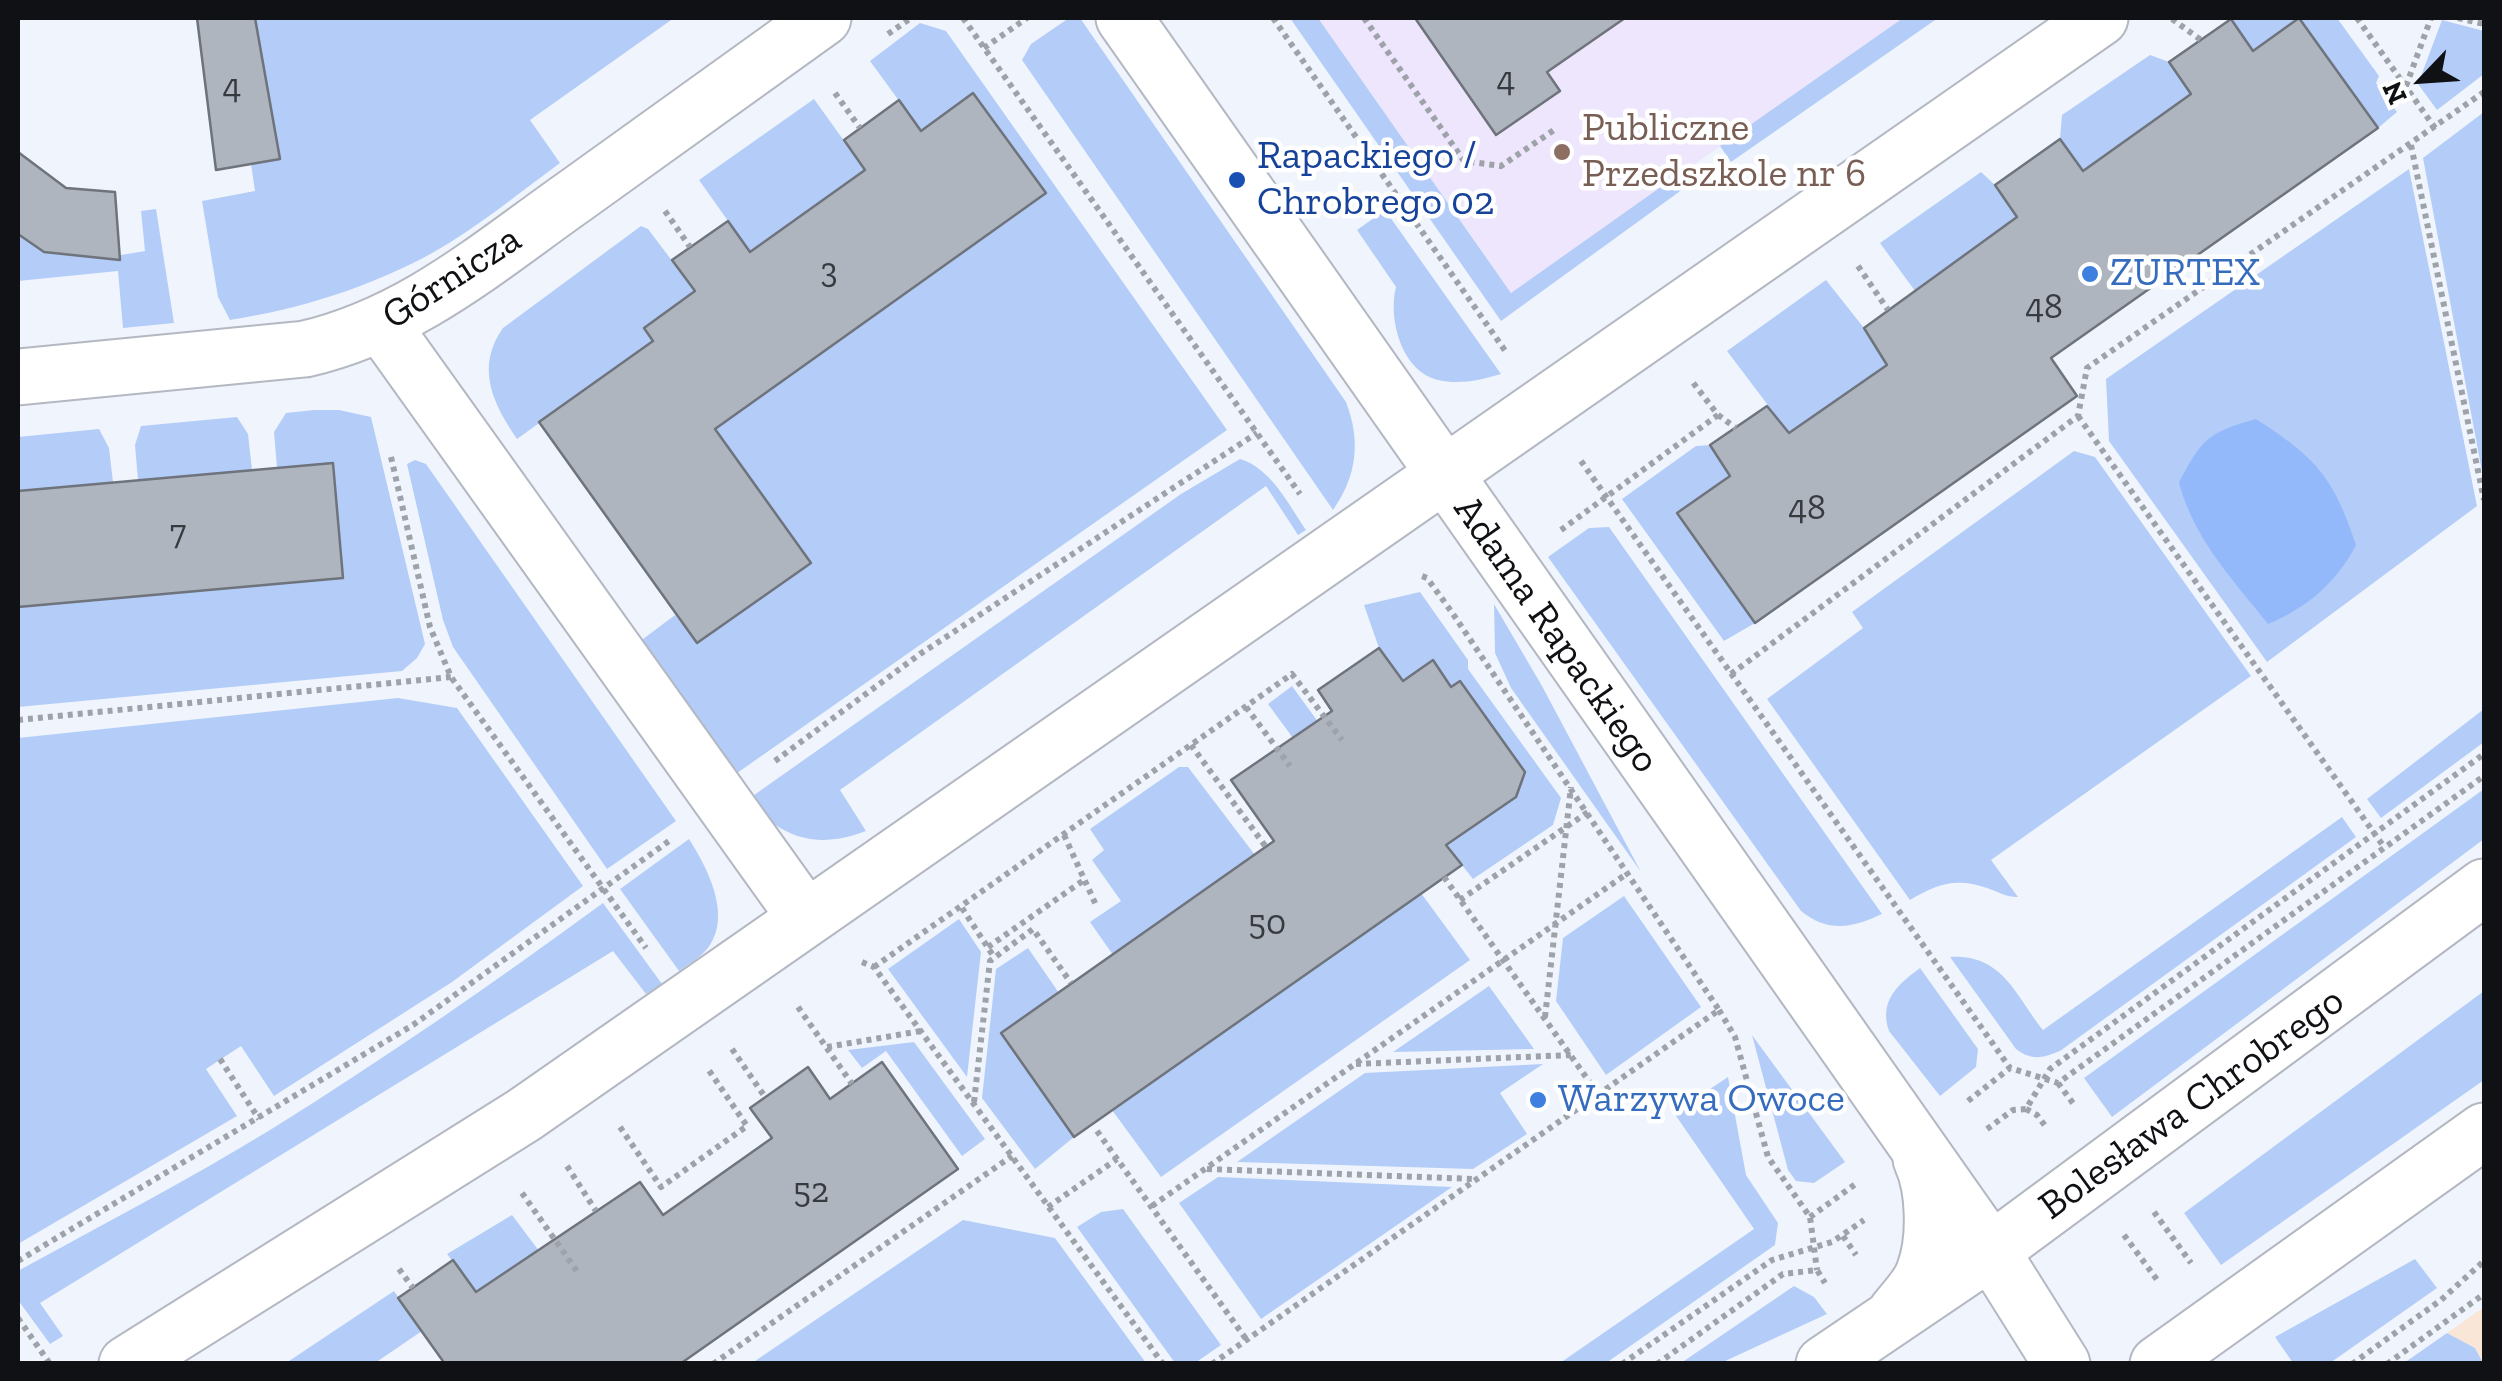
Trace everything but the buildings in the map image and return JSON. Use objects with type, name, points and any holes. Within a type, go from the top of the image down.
[{"type":"street","name":"Górnicza","points":[[18,376],[305,349],[348,339],[382,325],[452,284],[824,18]]},
{"type":"street","name":"Adama Rapackiego","points":[[1124,18],[1990,1252],[2062,1364]]},
{"type":"street","points":[[127,1364],[524,1114],[2100,18]]},
{"type":"street","points":[[382,325],[806,918]]},
{"type":"street","name":"Bolesława Chrobrego","points":[[1824,1364],[1990,1252],[2484,887]]},
{"type":"street","points":[[2158,1364],[2484,1130]]},
{"type":"street","name":"Bolesława Chrobrego","points":[[1895,1313],[1925,1271],[1932,1215],[1924,1162]]},
{"type":"path","points":[[963,18],[1337,548]]},
{"type":"path","points":[[984,48],[1028,18]]},
{"type":"path","points":[[1272,18],[2010,1068],[2058,1083],[2226,1312]]},
{"type":"path","points":[[1364,18],[1464,161],[1501,166],[1556,128]]},
{"type":"path","points":[[2172,18],[2202,40]]},
{"type":"path","points":[[2357,18],[2435,128]]},
{"type":"path","points":[[2406,87],[2431,18]]},
{"type":"path","points":[[2458,18],[2484,24]]},
{"type":"path","points":[[825,80],[860,128]]},
{"type":"path","points":[[1731,674],[2078,416],[2088,368],[2484,92]]},
{"type":"path","points":[[2411,145],[2484,500]]},
{"type":"path","points":[[658,200],[690,247]]},
{"type":"path","points":[[1855,263],[1888,310]]},
{"type":"path","points":[[1688,376],[1718,415],[1736,428]]},
{"type":"path","points":[[1450,611],[1718,415]]},
{"type":"path","points":[[2078,416],[2384,848]]},
{"type":"path","points":[[18,1261],[412,1025],[602,890],[920,654],[1257,432]]},
{"type":"path","points":[[388,444],[430,627],[451,677],[602,890]]},
{"type":"path","points":[[1414,572],[1427,578],[1571,786],[1735,1037],[1768,1158],[1810,1217],[1817,1270]]},
{"type":"path","points":[[1163,1364],[874,967],[1292,674],[1342,740]]},
{"type":"path","points":[[18,720],[451,677]]},
{"type":"path","points":[[1246,706],[1290,766]]},
{"type":"path","points":[[1191,744],[1266,847]]},
{"type":"path","points":[[1810,1217],[1924,1162],[2014,1110],[2026,1109],[2050,1069],[2484,754]]},
{"type":"path","points":[[2058,1083],[2484,776]]},
{"type":"path","points":[[1545,1018],[1571,786]]},
{"type":"path","points":[[1460,900],[1588,812]]},
{"type":"path","points":[[1064,834],[1096,905]]},
{"type":"path","points":[[1152,1206],[1625,874]]},
{"type":"path","points":[[1444,877],[1598,1094]]},
{"type":"path","points":[[988,946],[1084,880]]},
{"type":"path","points":[[962,907],[994,956]]},
{"type":"path","points":[[974,1103],[990,961],[994,956],[1033,929],[1071,983]]},
{"type":"path","points":[[792,998],[852,1084]]},
{"type":"path","points":[[1212,1364],[1718,1010]]},
{"type":"path","points":[[827,1048],[921,1031]]},
{"type":"path","points":[[727,1042],[766,1098]]},
{"type":"path","points":[[1355,1064],[1570,1055]]},
{"type":"path","points":[[220,1059],[259,1119]]},
{"type":"path","points":[[615,1119],[661,1187],[748,1126],[702,1060]]},
{"type":"path","points":[[1622,1364],[1772,1260],[1843,1236],[1924,1162],[2010,1068]]},
{"type":"path","points":[[1097,1131],[1246,1339]]},
{"type":"path","points":[[559,1155],[596,1211]]},
{"type":"path","points":[[714,1364],[1012,1156]]},
{"type":"path","points":[[1048,1207],[1117,1158]]},
{"type":"path","points":[[1205,1168],[1476,1180]]},
{"type":"path","points":[[515,1184],[579,1274]]},
{"type":"path","points":[[2352,1364],[2441,1300],[2484,1260]]},
{"type":"path","points":[[2388,1364],[2484,1294]]},
{"type":"path","points":[[18,1318],[50,1364]]},
{"type":"shaded area","points":[[255,18],[674,18],[530,120],[560,163],[466,232],[410,265],[360,286],[283,310],[230,320],[218,297],[202,201],[255,191],[251,164],[280,158]]},
{"type":"shaded area","points":[[1069,18],[1080,18],[1346,402],[1354,431],[1354,458],[1347,484],[1333,510],[1022,60],[1031,44]]},
{"type":"shaded area","points":[[1290,18],[1318,18],[1511,293],[1682,172],[1690,184],[1501,321]]},
{"type":"shaded area","name":"Publiczne Przedszkole nr 6","points":[[1318,18],[1903,18],[1511,293]]},
{"type":"shaded area","points":[[1903,18],[1938,18],[1731,162],[1720,146]]},
{"type":"shaded area","points":[[2230,18],[2337,18],[2379,76],[2376,83],[2397,112],[2378,128],[2299,19],[2253,51]]},
{"type":"shaded area","points":[[2442,20],[2484,31],[2484,74],[2437,110],[2418,84]]},
{"type":"shaded area","points":[[920,23],[946,31],[1227,430],[730,778],[635,645],[675,615],[697,643],[810,563],[715,429],[1045,193],[974,94],[921,131],[870,61]]},
{"type":"shaded area","points":[[2150,55],[2169,62],[2191,94],[2083,171],[2060,139],[2062,115]]},
{"type":"shaded area","points":[[814,99],[865,170],[750,252],[699,180]]},
{"type":"shaded area","points":[[2484,112],[2484,482],[2423,158]]},
{"type":"shaded area","points":[[2409,169],[2477,506],[2267,662],[2109,441],[2106,379]]},
{"type":"shaded area","points":[[1981,172],[2017,217],[1965,254],[1990,292],[1915,291],[1880,243]]},
{"type":"shaded area","points":[[156,209],[174,323],[123,328],[118,271],[18,281],[18,234],[44,252],[103,258],[145,251],[141,211]]},
{"type":"shaded area","points":[[1385,210],[1501,374],[1470,381],[1438,380],[1425,375],[1406,355],[1396,328],[1396,287],[1357,230]]},
{"type":"shaded area","points":[[641,226],[648,229],[695,291],[644,328],[653,341],[517,439],[490,385],[490,357],[503,328]]},
{"type":"shaded area","points":[[1826,280],[1887,365],[1789,433],[1727,351]]},
{"type":"shaded area","points":[[339,410],[371,417],[425,644],[417,658],[402,671],[18,707],[18,607],[343,578],[333,463],[277,468],[274,432],[286,413]]},
{"type":"shaded area","points":[[237,417],[248,434],[252,470],[138,480],[135,445],[141,426]]},
{"type":"shaded area","points":[[2256,419],[2293,445],[2320,471],[2339,502],[2356,545],[2340,571],[2319,592],[2296,610],[2268,624],[2205,541],[2179,483],[2208,440],[2227,428]]},
{"type":"shaded area","points":[[99,429],[109,448],[113,482],[18,491],[18,437]]},
{"type":"shaded area","points":[[1710,445],[1730,476],[1678,513],[1755,623],[1724,641],[1622,499],[1696,446]]},
{"type":"shaded area","points":[[2074,451],[2095,457],[2251,676],[1991,860],[2018,897],[1956,883],[1938,886],[1910,900],[1767,699],[1863,628],[1852,612]]},
{"type":"shaded area","points":[[1240,459],[1270,479],[1306,530],[1298,535],[1266,486],[840,790],[866,831],[831,840],[801,837],[773,824],[747,800],[1181,494]]},
{"type":"shaded area","points":[[415,460],[426,464],[676,821],[607,869],[453,647],[443,620],[407,464]]},
{"type":"shaded area","points":[[1609,527],[1882,914],[1840,926],[1821,923],[1801,911],[1548,557],[1589,528]]},
{"type":"shaded area","points":[[1420,592],[1468,660],[1468,669],[1561,798],[1553,825],[1473,879],[1446,845],[1524,772],[1460,681],[1451,687],[1432,661],[1403,681],[1379,648],[1364,605]]},
{"type":"shaded area","points":[[1494,604],[1641,872],[1511,688],[1495,653]]},
{"type":"shaded area","points":[[1292,686],[1361,781],[1309,760],[1268,704]]},
{"type":"shaded area","points":[[398,698],[457,708],[583,886],[452,982],[274,1096],[241,1046],[206,1069],[237,1116],[18,1244],[18,738]]},
{"type":"shaded area","points":[[2484,709],[2484,742],[2381,818],[2367,799]]},
{"type":"shaded area","points":[[1179,767],[1188,767],[1255,855],[1113,955],[1090,922],[1121,901],[1092,860],[1104,850],[1090,829]]},
{"type":"shaded area","points":[[2484,789],[2484,839],[2112,1117],[2084,1078]]},
{"type":"shaded area","points":[[2342,817],[2356,837],[2060,1051],[2032,1057],[2016,1049],[1950,957],[1983,962],[1995,970],[2043,1030]]},
{"type":"shaded area","points":[[689,839],[709,876],[718,919],[707,949],[679,971],[620,889]]},
{"type":"shaded area","points":[[1421,893],[1470,960],[1161,1177],[1112,1110]]},
{"type":"shaded area","points":[[1624,896],[1701,1007],[1606,1075],[1556,1001],[1563,938]]},
{"type":"shaded area","points":[[603,903],[662,984],[646,994],[613,951],[40,1303],[63,1336],[50,1344],[18,1300],[18,1271],[270,1130],[438,1020]]},
{"type":"shaded area","points":[[959,919],[981,952],[967,1077],[888,969]]},
{"type":"shaded area","points":[[1028,948],[1059,993],[1074,1137],[1035,1169],[982,1098],[996,969]]},
{"type":"shaded area","points":[[1920,968],[1978,1049],[1976,1067],[1940,1096],[1889,1031],[1887,1020],[1892,995]]},
{"type":"shaded area","points":[[1489,986],[1534,1049],[1393,1052]]},
{"type":"shaded area","points":[[2484,991],[2484,1080],[2221,1265],[2184,1213]]},
{"type":"shaded area","points":[[1752,1035],[1845,1162],[1814,1183],[1796,1181],[1788,1170]]},
{"type":"shaded area","points":[[914,1042],[985,1139],[962,1156],[886,1051],[862,1068],[848,1050]]},
{"type":"shaded area","points":[[1543,1064],[1500,1093],[1527,1134],[1473,1169],[1237,1162],[1365,1073]]},
{"type":"shaded area","points":[[1728,1077],[1746,1175],[1778,1223],[1775,1245],[1606,1363],[1560,1363],[1754,1229],[1674,1113]]},
{"type":"shaded area","points":[[1218,1177],[1452,1187],[1261,1319],[1179,1203]]},
{"type":"shaded area","points":[[1123,1209],[1221,1345],[1195,1363],[1175,1363],[1077,1227],[1101,1212]]},
{"type":"shaded area","points":[[512,1215],[564,1284],[554,1291],[528,1256],[476,1292],[447,1254]]},
{"type":"shaded area","points":[[963,1220],[1055,1238],[1146,1363],[752,1363]]},
{"type":"shaded area","points":[[2415,1259],[2437,1288],[2330,1363],[2293,1363],[2275,1337]]},
{"type":"shaded area","points":[[1794,1286],[1814,1297],[1827,1314],[1721,1363],[1681,1363]]},
{"type":"shaded area","points":[[394,1291],[422,1331],[375,1363],[286,1363]]},
{"type":"shaded area","points":[[2484,1307],[2483,1363],[2475,1348],[2447,1333]]},
{"type":"shaded area","points":[[2447,1333],[2475,1348],[2483,1363],[2404,1363]]},
{"type":"place","name":"Publiczne Przedszkole nr 6","points":[[1562,152]]},
{"type":"place","name":"Rapackiego / Chrobrego 02","points":[[1237,180]]},
{"type":"place","name":"ZURTEX","points":[[2090,274]]},
{"type":"place","name":"Warzywa Owoce","points":[[1538,1100]]}]
